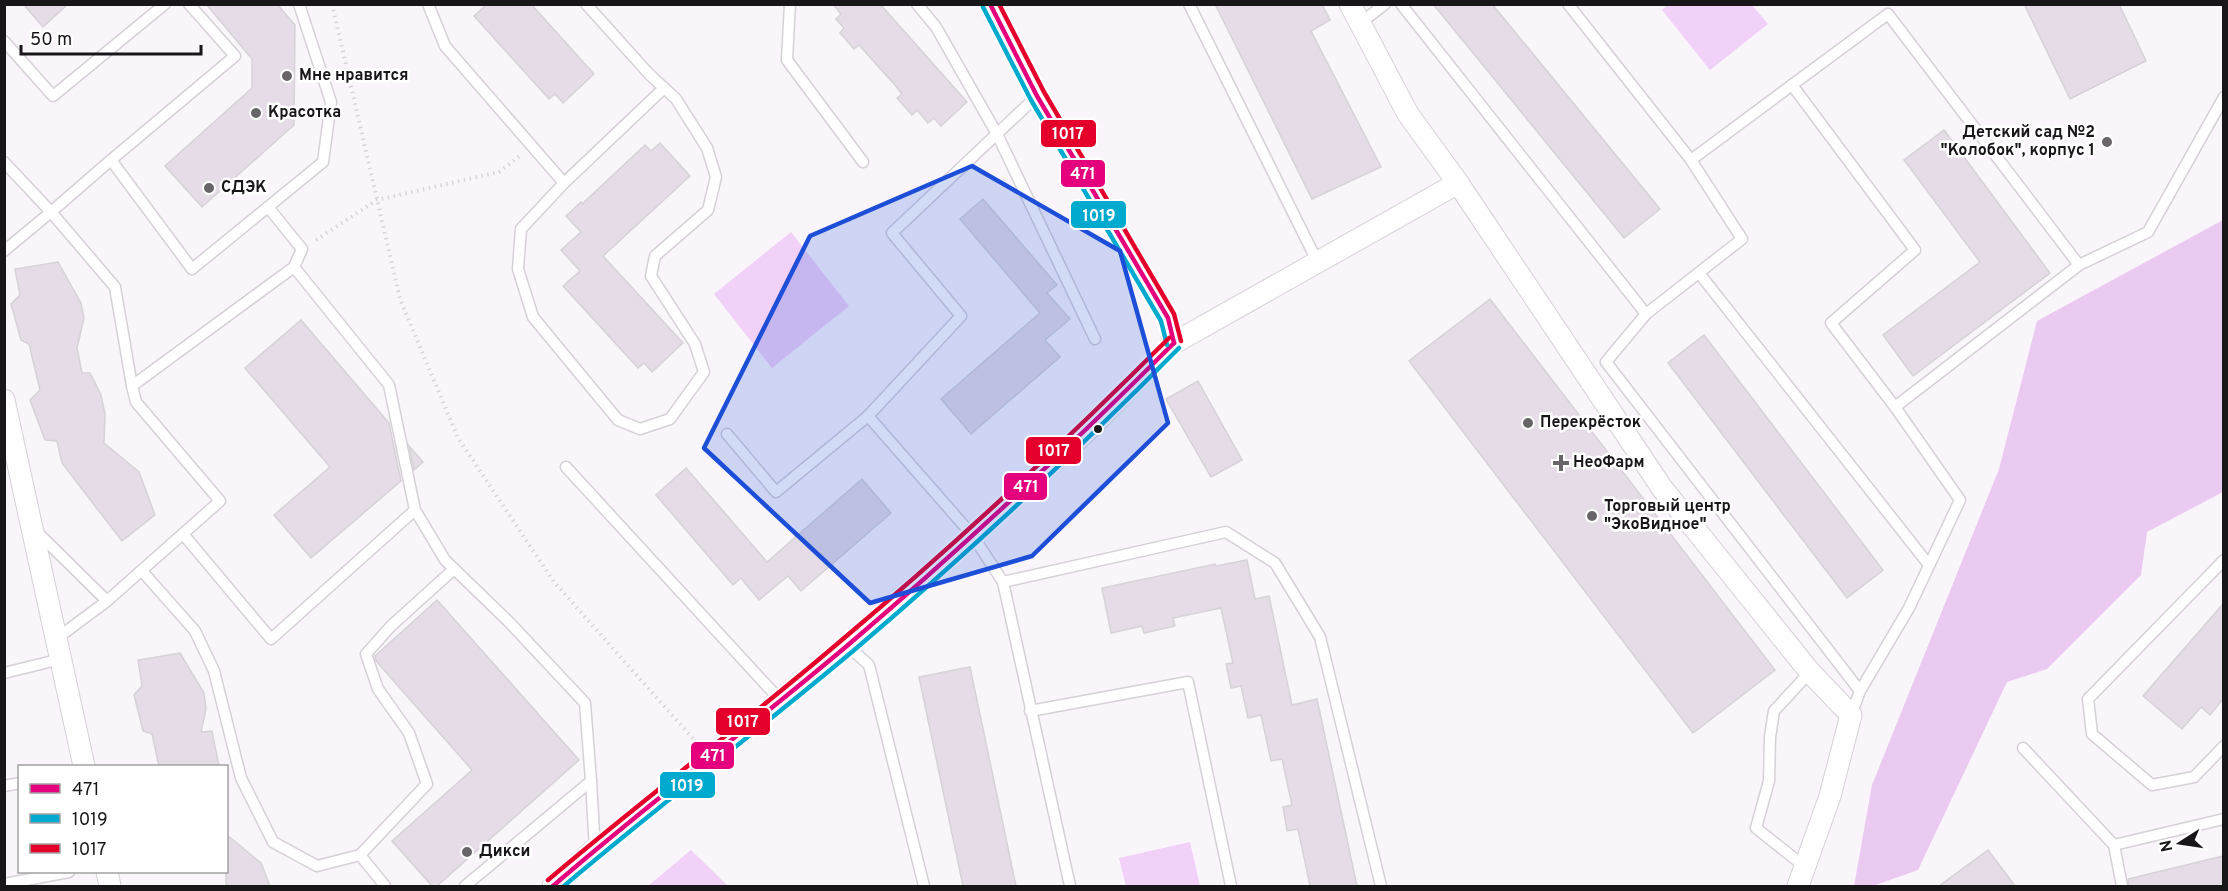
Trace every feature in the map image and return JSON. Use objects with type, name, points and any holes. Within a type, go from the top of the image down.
[{"type":"street","points":[[990,4],[1036,96],[1168,318],[1174,343]]},
{"type":"street","points":[[1350,4],[1408,114],[1458,183],[1662,488],[1810,672],[1851,715],[1830,796],[1802,877]]},
{"type":"street","points":[[553,886],[847,645],[973,536],[1094,424],[1174,343],[1458,183]]},
{"type":"street","points":[[4,400],[84,765]]},
{"type":"lane","points":[[5,43],[53,96],[165,4]]},
{"type":"lane","points":[[4,251],[235,56],[189,4]]},
{"type":"lane","points":[[111,160],[192,269],[323,162],[331,102],[299,4]]},
{"type":"lane","points":[[428,4],[445,46],[564,183]]},
{"type":"lane","points":[[586,4],[676,99],[707,148],[716,177],[708,210],[655,256],[651,276],[695,344],[704,372],[670,419],[640,429],[618,420],[533,316],[518,269],[521,229],[564,183],[664,88]]},
{"type":"lane","points":[[790,4],[787,60],[863,162]]},
{"type":"lane","points":[[918,4],[936,27],[997,134],[1095,339]]},
{"type":"lane","points":[[1189,4],[1318,263]]},
{"type":"lane","points":[[1359,24],[1385,4]]},
{"type":"lane","points":[[1401,4],[1646,314]]},
{"type":"lane","points":[[1568,4],[1691,160],[1742,239],[1646,314],[1606,362],[1860,691]]},
{"type":"lane","points":[[1691,160],[1888,14],[2079,265]]},
{"type":"lane","points":[[1792,85],[1915,250],[1832,323],[1895,407],[1960,500],[1909,608],[1860,691],[1851,715]]},
{"type":"lane","points":[[727,434],[776,492],[868,416],[961,316],[892,233],[1036,96]]},
{"type":"lane","points":[[1895,407],[2079,265],[2148,232],[2223,97]]},
{"type":"lane","points":[[4,162],[51,212],[115,287],[136,402],[219,501],[107,601],[59,649],[4,673]]},
{"type":"lane","points":[[132,386],[294,267],[302,249],[268,207]]},
{"type":"lane","points":[[294,267],[389,384],[415,510],[445,560],[509,622],[585,703],[595,851]]},
{"type":"lane","points":[[1699,273],[1929,565]]},
{"type":"lane","points":[[868,416],[973,536],[1003,582],[1070,886]]},
{"type":"lane","points":[[566,467],[780,700]]},
{"type":"lane","points":[[183,534],[271,639],[415,510]]},
{"type":"lane","points":[[33,529],[107,601]]},
{"type":"lane","points":[[1003,582],[1226,532],[1275,563],[1320,637],[1381,886]]},
{"type":"lane","points":[[2223,560],[2088,699],[2092,734],[2152,785],[2194,777],[2223,746]]},
{"type":"lane","points":[[142,571],[195,631],[214,671],[241,778],[273,842],[317,866],[360,855],[427,784],[409,733],[378,689],[366,654],[391,626],[454,569]]},
{"type":"lane","points":[[847,645],[869,664],[924,886]]},
{"type":"lane","points":[[1802,877],[1756,828],[1769,781],[1770,736],[1774,711],[1810,672]]},
{"type":"lane","points":[[1030,711],[1188,682],[1231,886]]},
{"type":"lane","points":[[2023,748],[2114,845],[2122,886]]},
{"type":"lane","points":[[465,886],[591,782]]},
{"type":"lane","points":[[2114,845],[2223,819]]},
{"type":"lane","points":[[360,855],[385,886]]},
{"type":"lane","points":[[4,884],[64,873]]},
{"type":"path","points":[[332,4],[400,299],[459,438],[554,582],[710,758]]},
{"type":"path","points":[[302,249],[377,200],[499,172],[532,147]]},
{"type":"highlighted area","points":[[972,166],[1120,251],[1168,423],[1032,556],[870,603],[704,448],[810,236]]},
{"type":"shaded area","points":[[1669,4],[1752,5],[1768,24],[1710,70],[1662,10]]},
{"type":"shaded area","points":[[2223,220],[2224,489],[2221,493],[2147,532],[2141,575],[2047,669],[2007,682],[1918,870],[1873,886],[1854,886],[1872,785],[1999,469],[2037,321]]},
{"type":"shaded area","points":[[791,232],[849,306],[772,368],[714,294]]},
{"type":"shaded area","points":[[1190,842],[1200,886],[1126,886],[1119,858]]},
{"type":"shaded area","points":[[691,850],[728,886],[648,886]]},
{"type":"building","points":[[23,4],[68,4],[43,27]]},
{"type":"building","points":[[206,4],[277,4],[295,25],[294,125],[202,207],[165,166],[252,88],[252,59]]},
{"type":"building","points":[[487,4],[531,4],[594,74],[563,103],[555,94],[549,99],[474,16]]},
{"type":"building","points":[[833,4],[880,4],[967,102],[941,126],[934,118],[928,123],[917,110],[912,115],[897,98],[902,94],[894,84],[859,45],[854,49],[840,33],[844,28],[836,19],[841,14]]},
{"type":"building","points":[[1215,4],[1322,4],[1330,20],[1311,31],[1381,167],[1312,199]]},
{"type":"building","points":[[1433,4],[1492,4],[1660,209],[1624,238]]},
{"type":"building","points":[[2024,4],[2119,4],[2146,61],[2070,99]]},
{"type":"building","points":[[1944,130],[2050,273],[1913,376],[1883,335],[1980,262],[1904,160]]},
{"type":"building","points":[[660,143],[690,176],[603,256],[683,343],[652,372],[644,363],[638,368],[563,286],[580,271],[561,250],[581,232],[566,216],[645,145],[651,151]]},
{"type":"building","points":[[983,199],[1057,285],[1047,293],[1070,319],[1045,340],[1060,357],[971,434],[941,399],[1040,313],[960,219]]},
{"type":"building","points":[[58,262],[81,303],[84,318],[77,348],[82,373],[90,373],[101,395],[105,414],[104,443],[139,472],[155,515],[122,541],[62,463],[57,441],[45,440],[30,400],[40,390],[29,344],[21,340],[11,304],[20,295],[15,269]]},
{"type":"building","name":"Торговый центр \"ЭкоВидное\"","points":[[1490,299],[1775,670],[1693,733],[1409,361]]},
{"type":"building","points":[[301,320],[389,423],[401,481],[311,558],[274,515],[330,467],[245,368]]},
{"type":"building","points":[[1704,335],[1883,570],[1847,598],[1668,363]]},
{"type":"building","points":[[1198,381],[1242,460],[1211,477],[1166,399]]},
{"type":"building","points":[[409,446],[423,462],[414,470]]},
{"type":"building","points":[[686,468],[767,562],[862,479],[891,513],[801,591],[788,576],[759,600],[741,578],[733,585],[656,495]]},
{"type":"building","points":[[1247,560],[1255,599],[1269,596],[1292,705],[1317,699],[1357,886],[1310,886],[1298,829],[1287,831],[1283,807],[1292,805],[1282,759],[1271,761],[1261,715],[1248,718],[1241,686],[1231,688],[1226,664],[1233,663],[1221,608],[1173,618],[1175,626],[1144,633],[1142,626],[1111,633],[1102,588],[1215,564],[1216,566]]},
{"type":"building","points":[[437,600],[579,760],[437,886],[432,886],[392,841],[472,770],[376,661],[375,656]]},
{"type":"building","points":[[2223,604],[2223,699],[2210,715],[2201,707],[2182,729],[2143,696]]},
{"type":"building","points":[[180,653],[204,693],[206,709],[201,732],[212,731],[219,765],[159,765],[152,734],[143,731],[134,695],[142,686],[138,660]]},
{"type":"building","points":[[970,667],[1016,886],[963,886],[919,677]]},
{"type":"building","points":[[228,836],[261,863],[270,886],[226,886]]},
{"type":"building","points":[[1988,850],[2015,886],[1939,886]]},
{"type":"building","points":[[2223,856],[2223,886],[2129,886],[2128,879]]},
{"type":"transit line","name":"471","points":[[990,4],[1037,96],[1168,318],[1174,343]]},
{"type":"transit line","name":"1017","points":[[999,4],[1044,92],[1174,314],[1181,341]]},
{"type":"transit line","name":"1019","points":[[983,7],[1031,100],[1161,321],[1167,345]]},
{"type":"transit line","name":"1017","points":[[548,880],[770,700],[927,567],[1090,416],[1169,338]]},
{"type":"transit line","name":"471","points":[[553,886],[890,609],[1014,497],[1174,343]]},
{"type":"transit line","name":"1019","points":[[564,886],[895,615],[1019,503],[1179,348]]},
{"type":"place","name":"Мне нравится","points":[[287,76]]},
{"type":"place","name":"Красотка","points":[[256,113]]},
{"type":"place","name":"Детский сад №2 \"Колобок\", корпус 1","points":[[2107,142]]},
{"type":"place","name":"СДЭК","points":[[209,188]]},
{"type":"place","name":"Перекрёсток","points":[[1528,423]]},
{"type":"place","name":"НеоФарм","points":[[1561,463]]},
{"type":"place","name":"Торговый центр \"ЭкоВидное\"","points":[[1592,516]]},
{"type":"place","name":"Дикси","points":[[467,852]]}]
